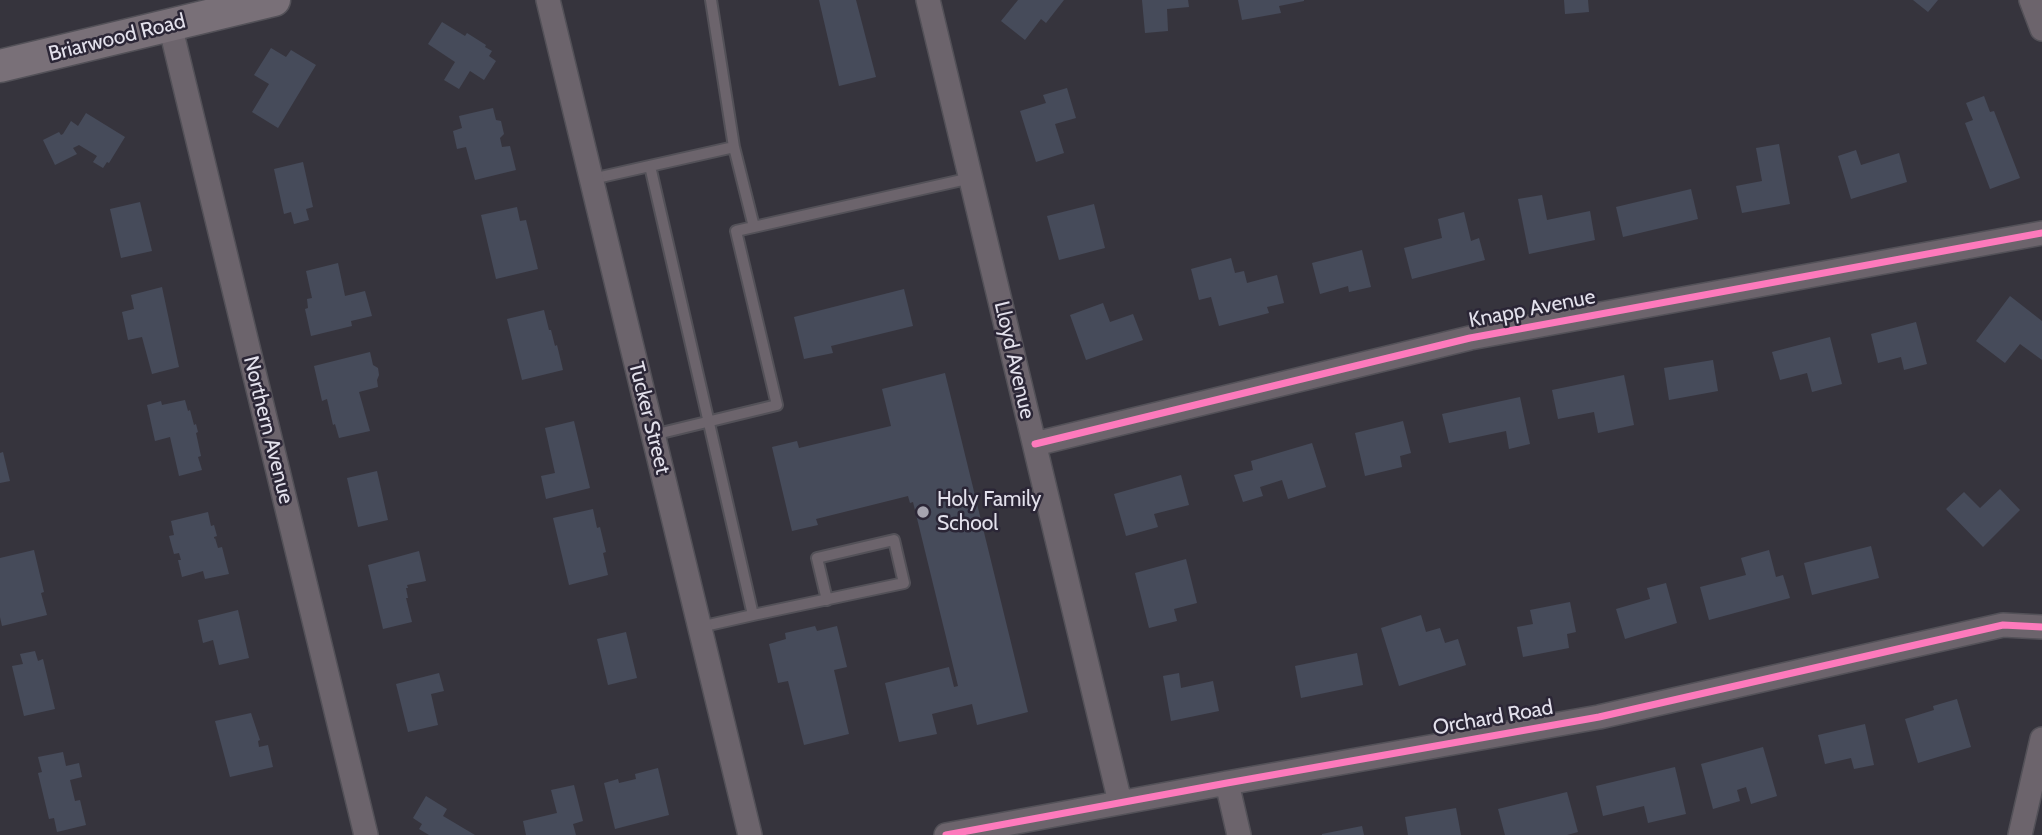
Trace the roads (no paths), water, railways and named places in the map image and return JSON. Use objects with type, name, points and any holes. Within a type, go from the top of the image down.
[{"type":"street","name":"Briarwood Road","points":[[0,66],[274,0]]},
{"type":"street","name":"Tucker Street","points":[[548,0],[750,835]]},
{"type":"street","name":"Lloyd Avenue","points":[[928,0],[1120,802]]},
{"type":"street","points":[[2031,0],[2042,29]]},
{"type":"street","name":"Northern Avenue","points":[[170,25],[366,835]]},
{"type":"street","name":"Knapp Avenue","points":[[1035,444],[1470,338],[2042,233]]},
{"type":"street","name":"Orchard Road","points":[[946,835],[1599,717],[2003,625],[2042,627]]},
{"type":"street","points":[[2020,835],[2042,739]]},
{"type":"street","points":[[1227,783],[1239,835]]},
{"type":"lane","points":[[711,0],[734,147],[754,226]]},
{"type":"lane","points":[[592,180],[734,147]]},
{"type":"lane","points":[[650,166],[753,615]]},
{"type":"lane","points":[[653,435],[777,405],[736,231],[971,178]]},
{"type":"lane","points":[[700,627],[753,615],[827,600],[904,583],[894,540],[817,558],[827,600]]},
{"type":"place","name":"Holy Family School","points":[[923,512]]}]
